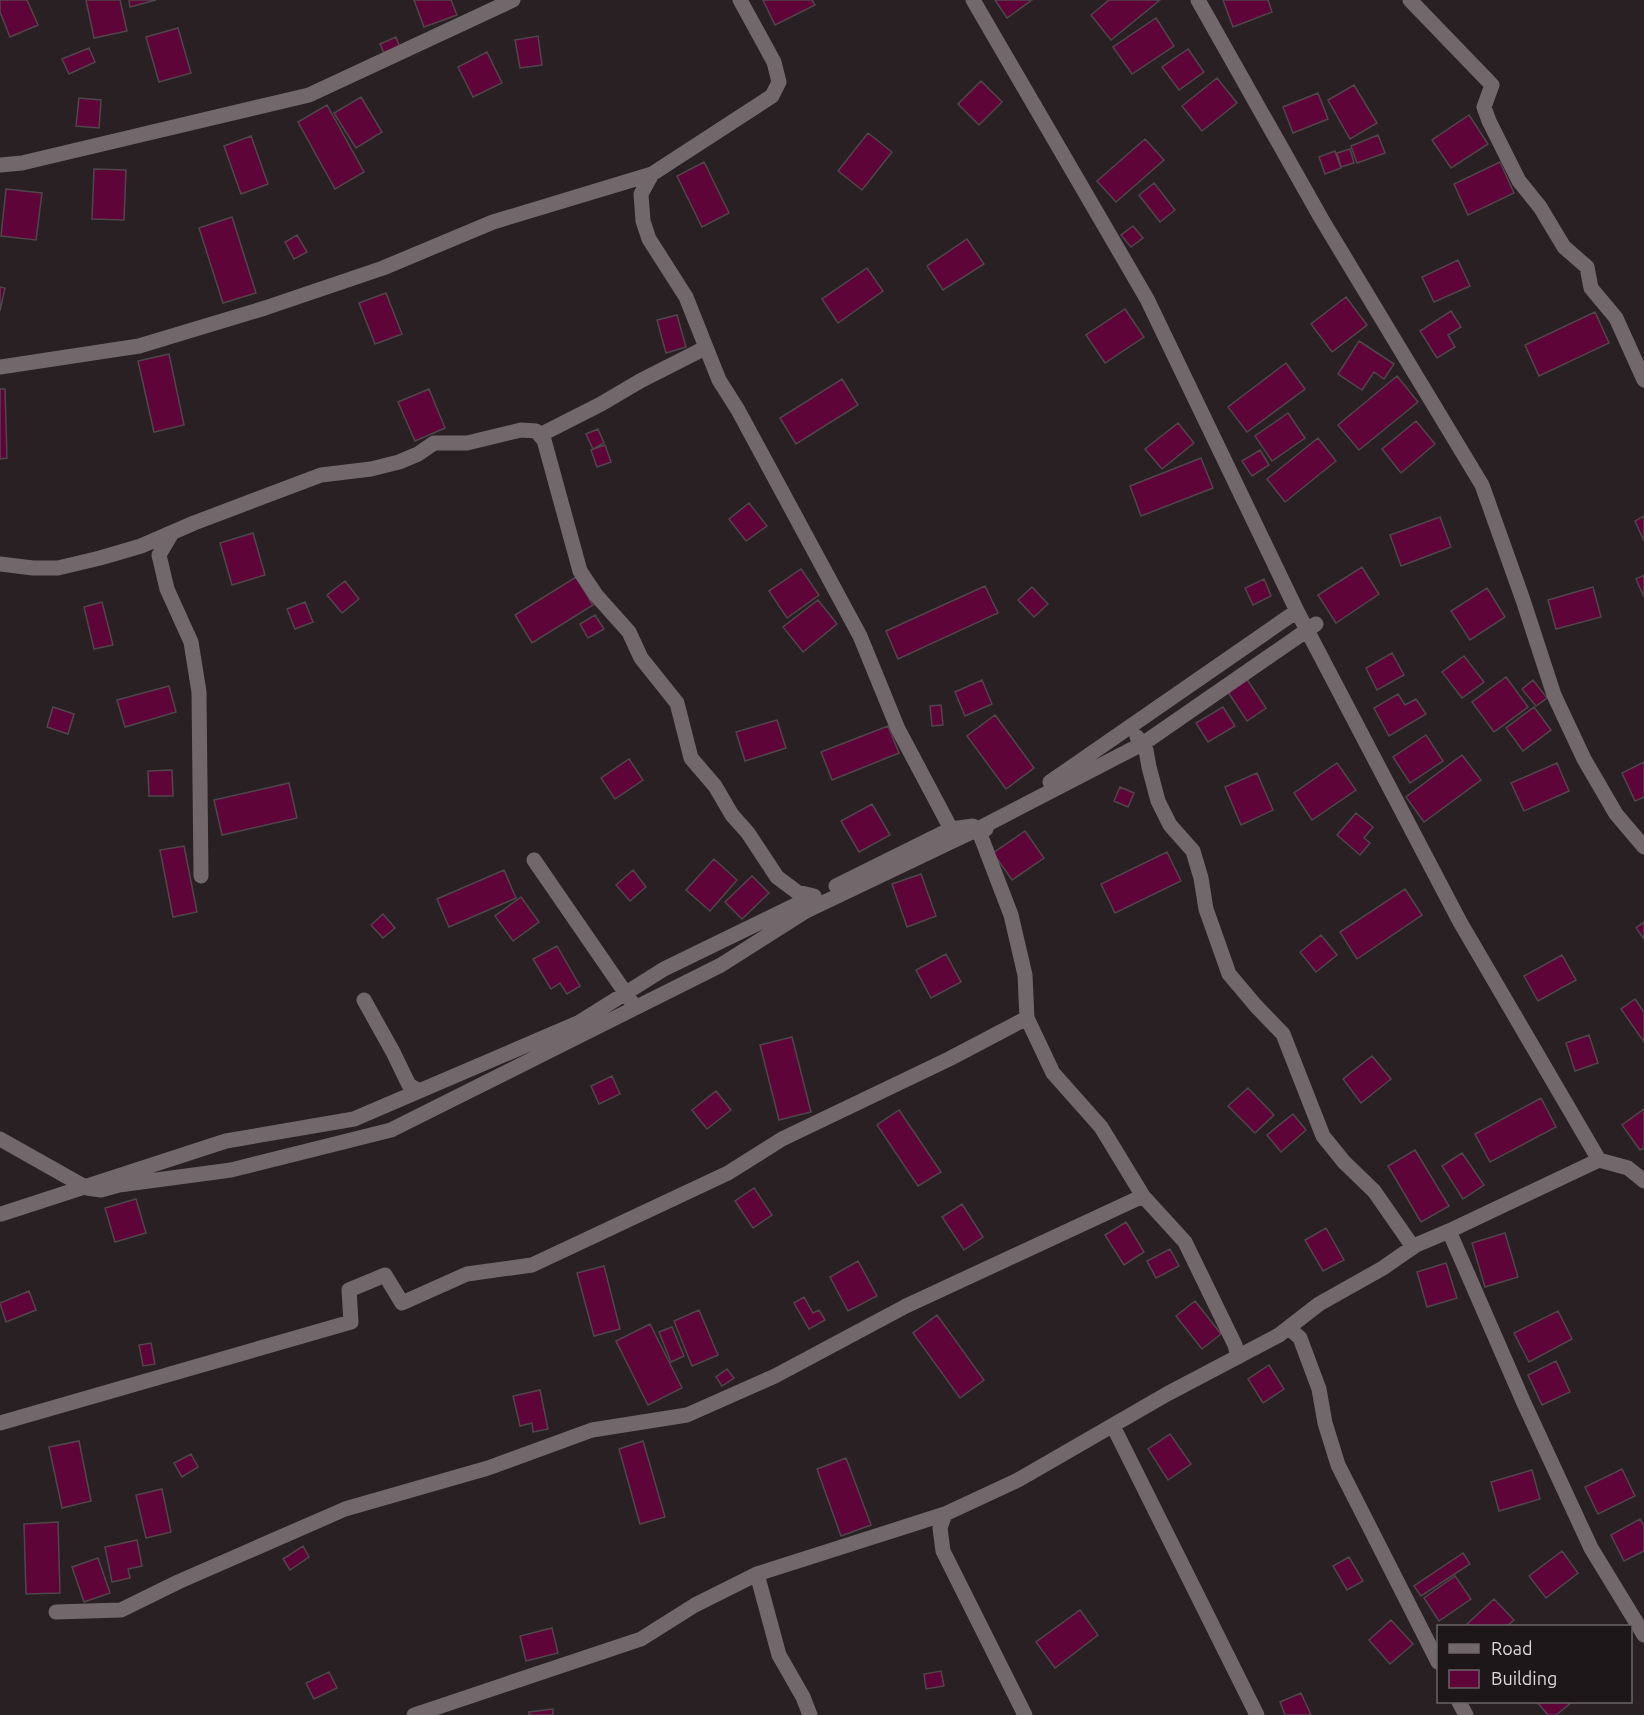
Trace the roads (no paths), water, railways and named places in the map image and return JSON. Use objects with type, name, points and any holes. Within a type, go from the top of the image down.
[{"type":"street","points":[[0,165],[22,163],[309,95],[513,0]]},
{"type":"street","points":[[0,367],[139,346],[265,308],[383,268],[493,222],[652,174],[772,96],[779,82],[774,62],[740,0]]},
{"type":"street","points":[[973,0],[1148,299],[1296,611],[1460,922],[1599,1161]]},
{"type":"street","points":[[1198,0],[1321,218],[1482,485],[1554,695],[1584,759],[1616,814],[1644,847]]},
{"type":"street","points":[[1410,0],[1492,85],[1484,106],[1488,121],[1519,182],[1540,207],[1564,247],[1587,267],[1591,288],[1616,318],[1644,380]]},
{"type":"street","points":[[652,174],[641,194],[643,221],[649,239],[686,297],[719,380],[738,410],[860,636],[898,729],[951,829]]},
{"type":"street","points":[[540,435],[705,348]]},
{"type":"street","points":[[0,564],[58,568],[120,552],[321,476],[371,469],[399,462],[418,454],[434,443],[467,442],[521,430],[536,431],[544,440],[580,571],[596,595],[629,632],[641,658],[677,703],[690,758],[715,786],[732,815],[748,833],[777,877],[797,892],[814,896]]},
{"type":"street","points":[[172,533],[159,555],[167,589],[191,642],[199,692],[201,876]]},
{"type":"street","points":[[0,1214],[226,1141],[354,1119],[578,1023],[664,969],[951,829],[985,826],[1296,611]]},
{"type":"street","points":[[0,1139],[87,1188],[101,1190],[119,1185],[231,1170],[391,1130],[721,964],[806,911],[985,826],[1144,742],[1316,624]]},
{"type":"street","points":[[1130,727],[1146,750],[1158,801],[1170,825],[1193,851],[1206,909],[1229,974],[1283,1034],[1323,1136],[1344,1162],[1374,1191],[1413,1247]]},
{"type":"street","points":[[985,826],[1011,915],[1025,975],[1027,1018],[1053,1073],[1101,1127],[1143,1196],[1185,1242],[1235,1345],[1238,1357]]},
{"type":"street","points":[[534,860],[636,1008]]},
{"type":"street","points":[[364,1000],[409,1085],[419,1091]]},
{"type":"street","points":[[0,1423],[351,1322],[349,1290],[385,1275],[402,1303],[467,1274],[532,1265],[728,1173],[782,1139],[949,1059],[1027,1018]]},
{"type":"street","points":[[414,1715],[641,1639],[695,1605],[757,1574],[945,1514],[1018,1480],[1167,1394],[1280,1335],[1320,1304],[1383,1268],[1413,1247],[1599,1161],[1628,1168],[1644,1181]]},
{"type":"street","points":[[56,1612],[120,1610],[345,1509],[488,1468],[592,1430],[687,1414],[774,1377],[906,1306],[1143,1196]]},
{"type":"street","points":[[1449,1231],[1523,1401],[1591,1548],[1644,1635]]},
{"type":"street","points":[[1289,1328],[1300,1338],[1319,1389],[1325,1423],[1338,1465],[1437,1660]]},
{"type":"street","points":[[1113,1425],[1257,1715]]},
{"type":"street","points":[[945,1514],[940,1528],[943,1551],[1025,1715]]},
{"type":"street","points":[[757,1574],[779,1655],[803,1697],[810,1715]]}]
